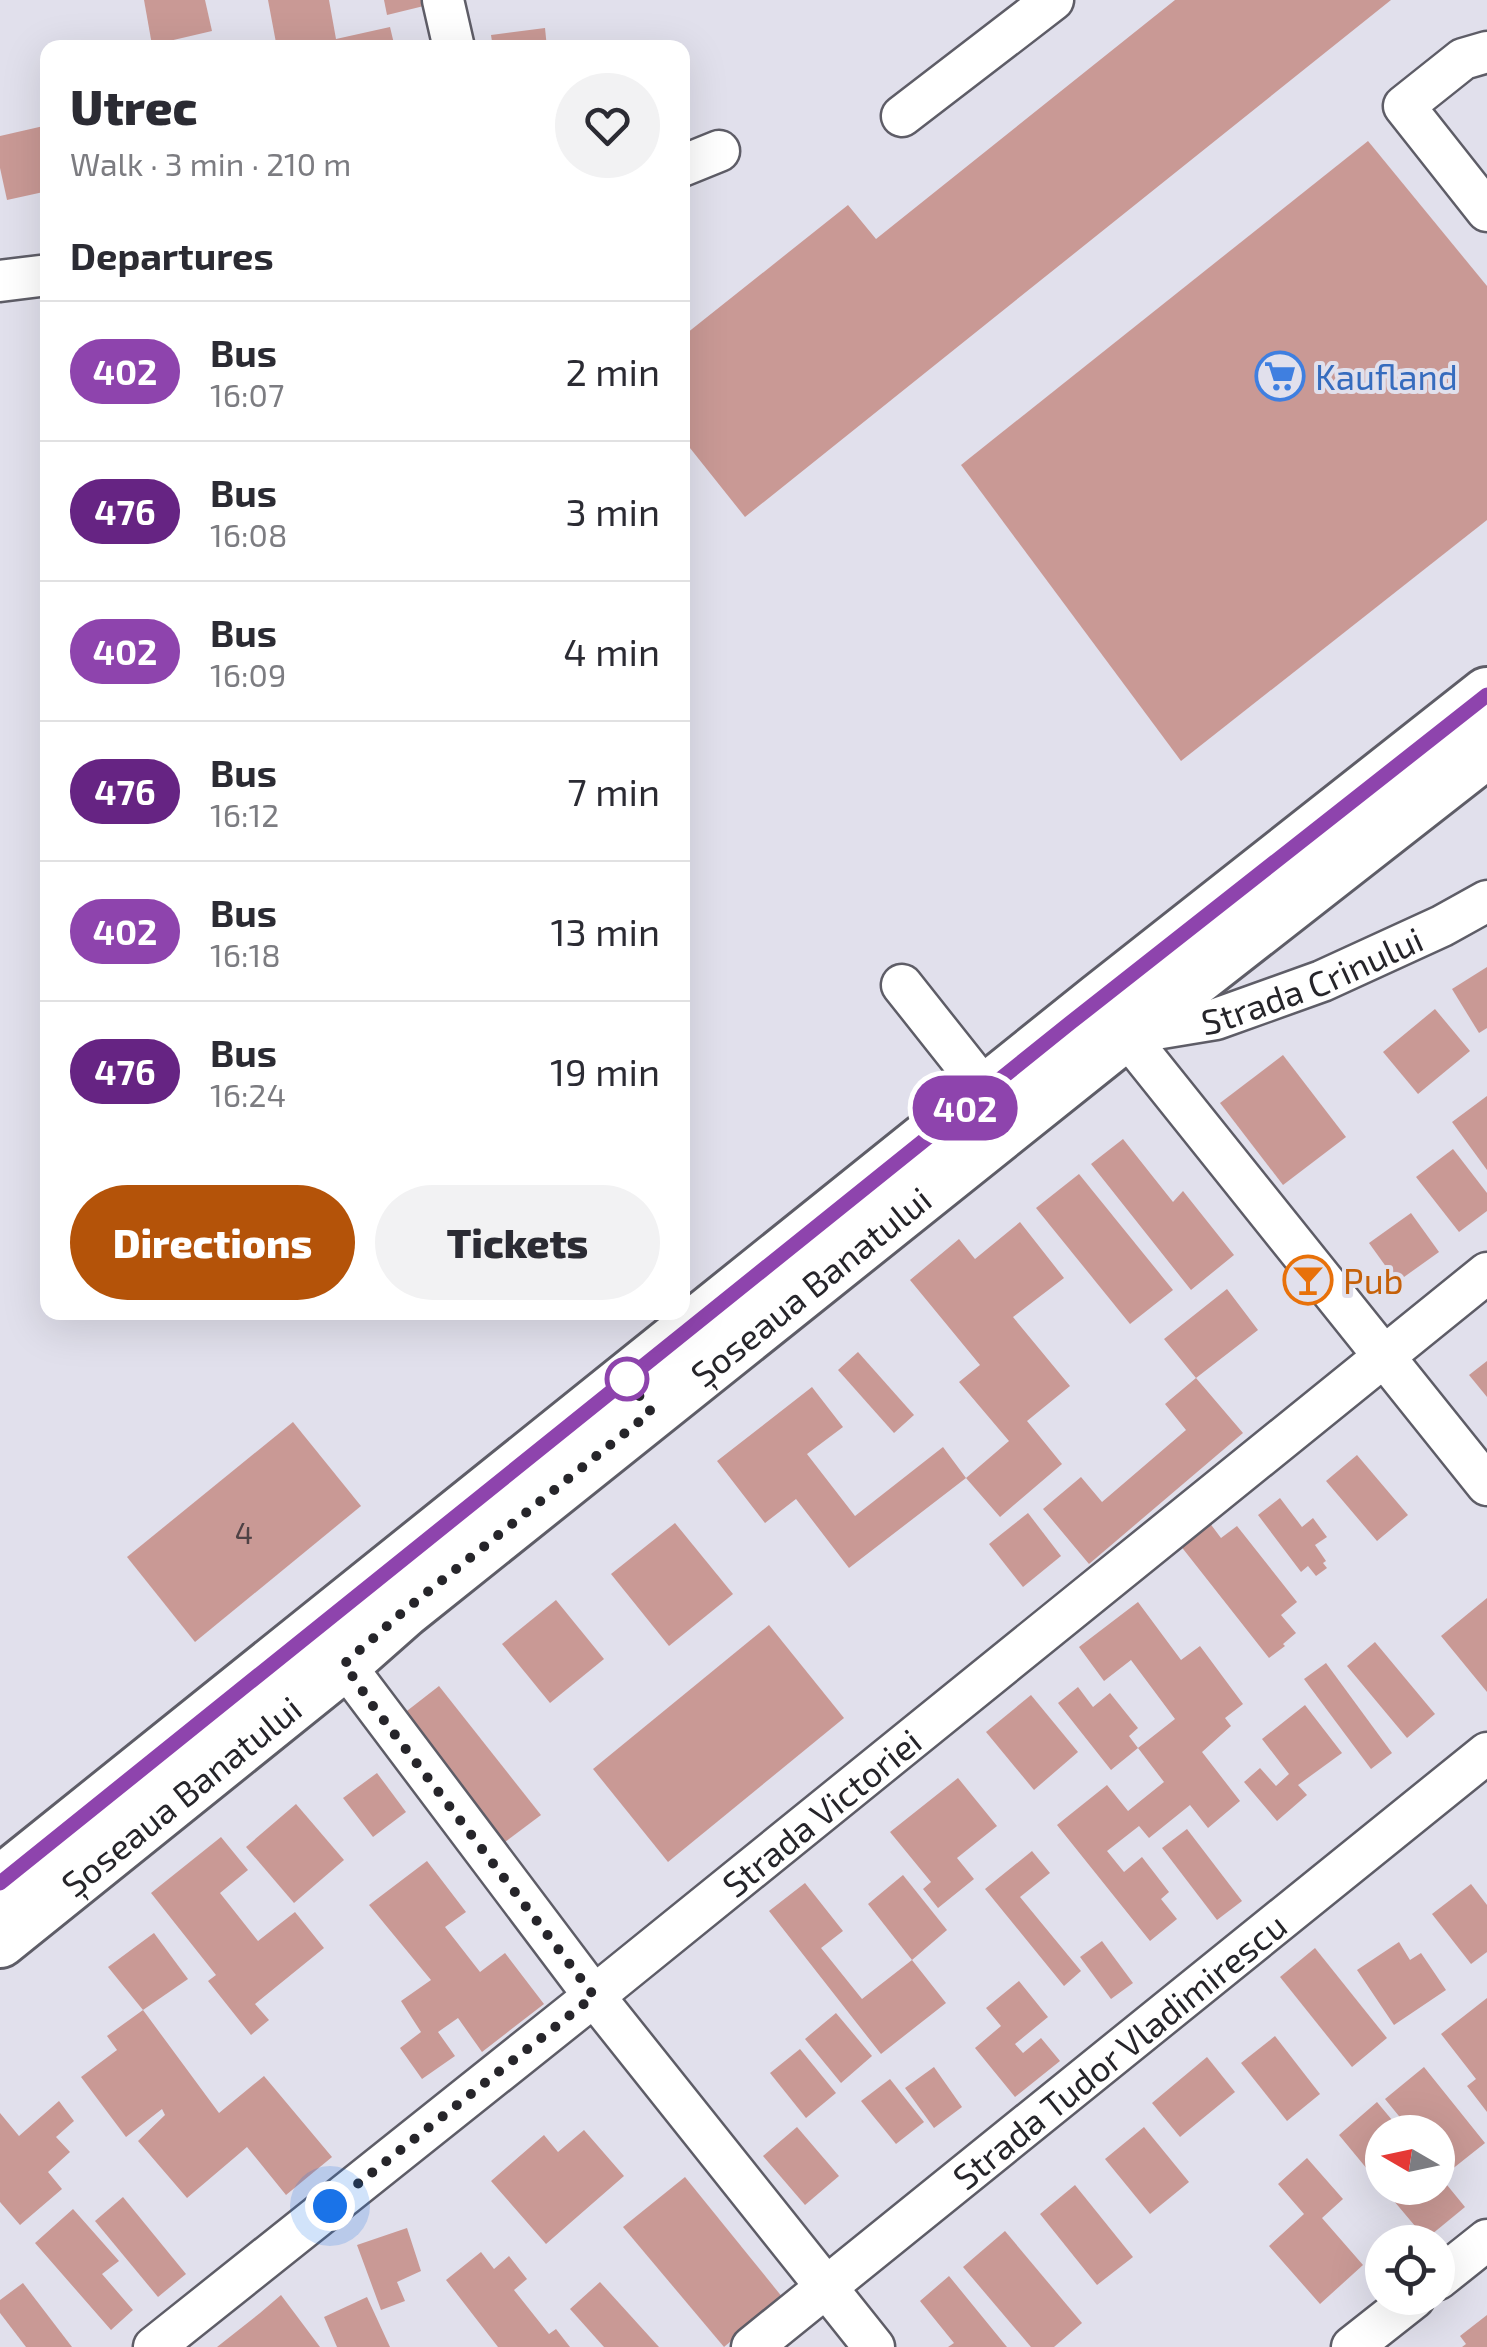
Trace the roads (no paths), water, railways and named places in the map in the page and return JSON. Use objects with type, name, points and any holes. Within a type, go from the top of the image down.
[{"type":"main road","name":"Șoseaua Banatului","points":[[0,1941],[344,1664],[1112,1017],[1487,694]]},
{"type":"main road","name":"Șoseaua Banatului","points":[[0,1882],[986,1091],[1112,1017],[1487,751]]},
{"type":"street","points":[[443,0],[452,40]]},
{"type":"street","points":[[902,116],[1053,0]]},
{"type":"street","points":[[1487,52],[1463,59],[1404,106],[1487,212]]},
{"type":"street","points":[[0,281],[40,275]]},
{"type":"street","name":"Strada Crinului","points":[[1112,1017],[1216,1020],[1322,981],[1487,901]]},
{"type":"street","points":[[902,985],[986,1091]]},
{"type":"street","points":[[1112,1017],[1487,1484]]},
{"type":"street","name":"Strada Victoriei","points":[[154,2347],[1487,1273]]},
{"type":"street","points":[[344,1664],[594,1996],[874,2347]]},
{"type":"street","name":"Strada Tudor Vladimirescu","points":[[752,2347],[1487,1753]]},
{"type":"street","points":[[1455,2265],[1487,2240]]},
{"type":"street","points":[[1352,2347],[1392,2315]]},
{"type":"place","name":"Kaufland","points":[[1280,376]]},
{"type":"place","name":"Pub","points":[[1308,1280]]}]
